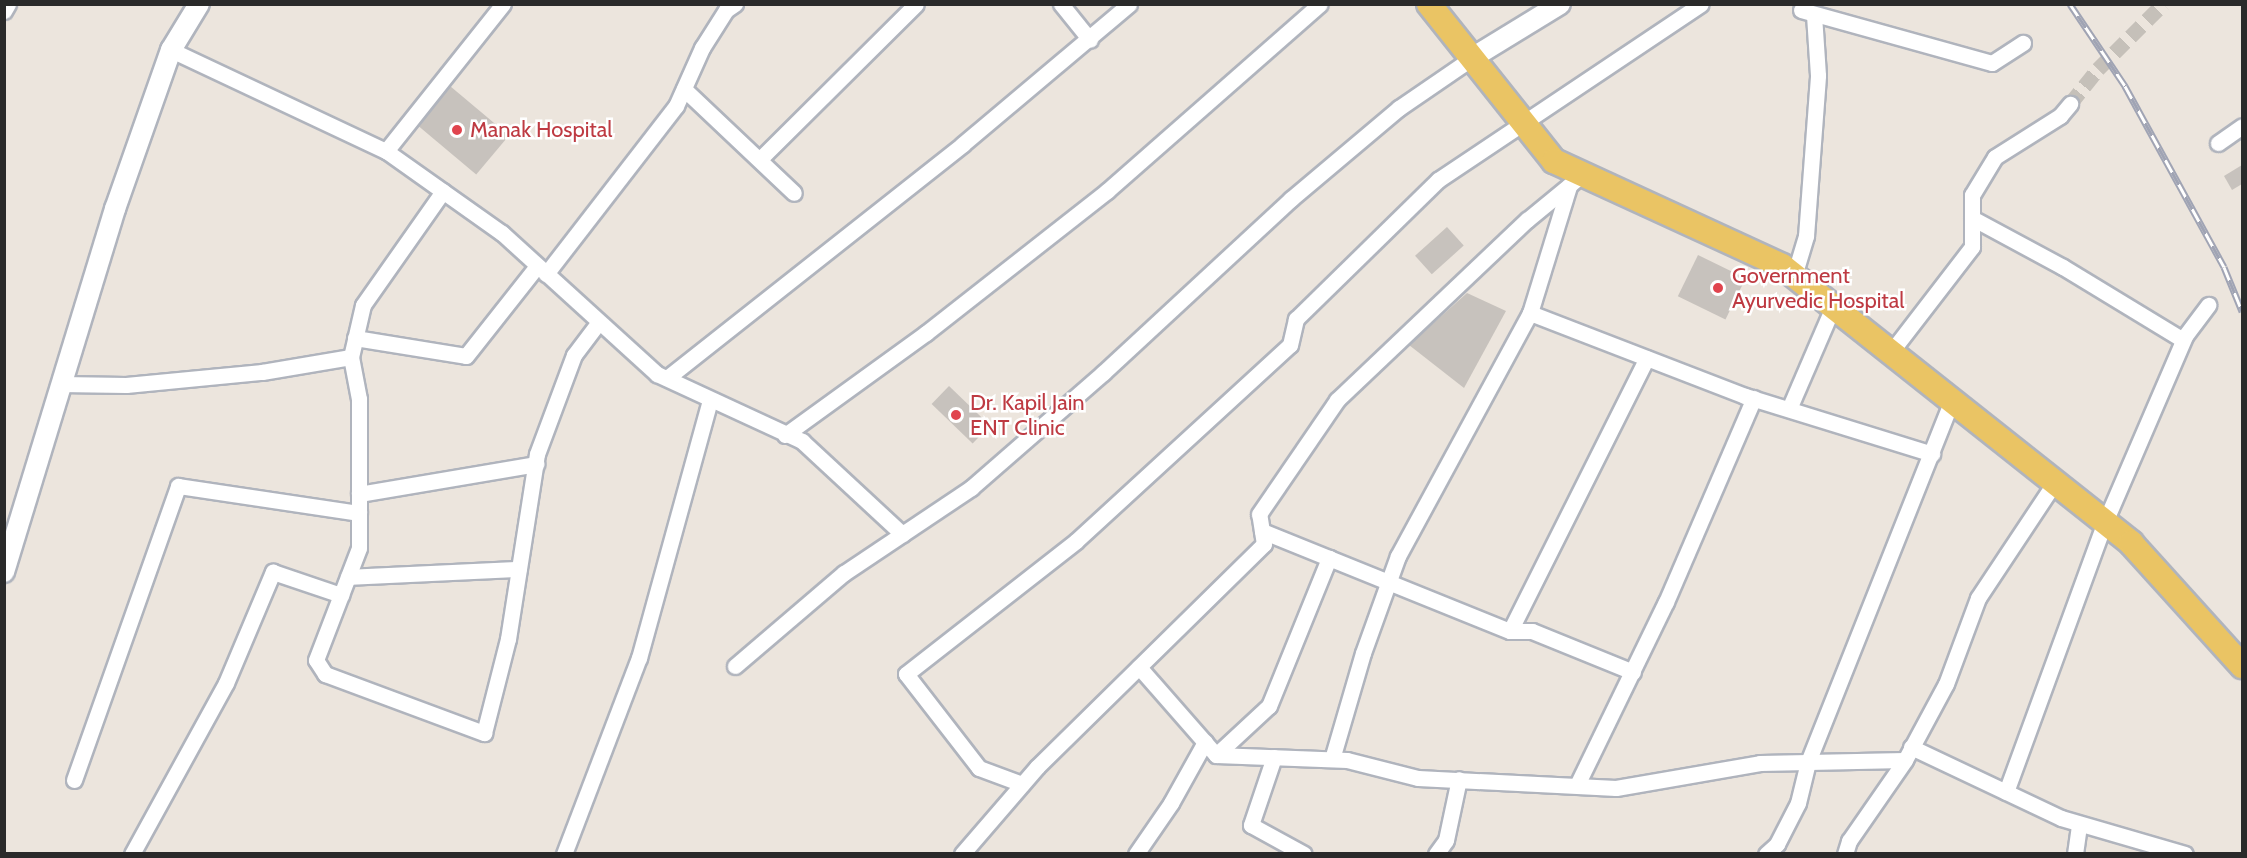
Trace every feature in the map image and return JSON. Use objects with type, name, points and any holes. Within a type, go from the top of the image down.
[{"type":"main road","points":[[1430,4],[1554,161],[1576,180],[1782,266],[2132,543],[2242,666]]},
{"type":"street","points":[[4,11],[8,4]]},
{"type":"street","points":[[4,572],[115,209],[171,50],[199,4]]},
{"type":"street","points":[[386,151],[503,4]]},
{"type":"street","points":[[355,338],[466,356],[541,270],[676,106],[702,48],[726,10],[735,4]]},
{"type":"street","points":[[761,158],[916,4]]},
{"type":"street","points":[[1061,4],[1090,40]]},
{"type":"street","points":[[667,378],[1090,40],[1129,4]]},
{"type":"street","points":[[785,435],[926,333],[1107,191],[1320,4]]},
{"type":"street","points":[[735,666],[844,573],[971,488],[1103,373],[1300,192],[1399,108],[1472,58],[1560,4]]},
{"type":"street","points":[[1022,784],[979,768],[906,674],[1076,542],[1290,345],[1296,319],[1438,180],[1522,121],[1701,4]]},
{"type":"street","points":[[1794,276],[1806,237],[1818,75],[1808,12],[1992,63],[2023,43]]},
{"type":"street","points":[[171,50],[386,151],[502,233],[657,374],[710,401],[802,441],[829,462],[902,534]]},
{"type":"street","points":[[684,89],[761,158],[794,193]]},
{"type":"street","points":[[1891,352],[1972,247],[1972,195],[1995,157],[2060,116],[2070,104]]},
{"type":"street","points":[[2218,143],[2242,126]]},
{"type":"street","points":[[1332,759],[1398,556],[1530,313],[1576,180]]},
{"type":"street","points":[[962,854],[1022,784],[1264,543],[1259,514],[1337,400],[1527,220],[1576,180]]},
{"type":"street","points":[[443,191],[363,304],[351,357],[359,399],[359,548],[316,660],[325,674],[484,734],[508,639],[536,464],[574,355],[599,322]]},
{"type":"street","points":[[1972,218],[2063,267],[2183,340]]},
{"type":"street","points":[[2006,792],[2105,522],[2183,340],[2208,305]]},
{"type":"street","points":[[1788,409],[1833,307]]},
{"type":"street","points":[[1530,313],[1754,398],[1932,454]]},
{"type":"street","points":[[60,384],[149,383],[262,372],[351,357]]},
{"type":"street","points":[[1510,632],[1647,358]]},
{"type":"street","points":[[1577,785],[1633,672],[1754,398]]},
{"type":"street","points":[[1766,854],[1777,844],[1798,803],[1808,762],[1952,400]]},
{"type":"street","points":[[564,854],[639,658],[710,401]]},
{"type":"street","points":[[359,494],[536,464]]},
{"type":"street","points":[[1845,854],[1849,841],[1908,754],[1946,684],[1978,598],[2055,482]]},
{"type":"street","points":[[74,780],[178,486],[359,513]]},
{"type":"street","points":[[1262,531],[1510,632],[1532,631],[1633,672]]},
{"type":"street","points":[[1216,755],[1269,706],[1329,558]]},
{"type":"street","points":[[348,577],[519,569]]},
{"type":"street","points":[[132,854],[226,683],[273,573],[341,595]]},
{"type":"street","points":[[1139,667],[1216,755],[1332,759],[1418,778],[1616,788],[1760,764],[1908,754],[2006,792],[2079,824],[2185,854]]},
{"type":"street","points":[[1136,854],[1171,803],[1205,742]]},
{"type":"street","points":[[1274,757],[1251,825],[1304,854]]},
{"type":"street","points":[[1436,854],[1446,840],[1460,779]]},
{"type":"street","points":[[2075,854],[2079,824]]},
{"type":"building","points":[[450,86],[509,135],[476,175],[417,125]]},
{"type":"building","points":[[2242,165],[2242,184],[2232,190],[2224,176]]},
{"type":"building","points":[[1447,227],[1464,246],[1432,274],[1415,256]]},
{"type":"building","points":[[1698,255],[1746,278],[1725,320],[1678,296]]},
{"type":"building","points":[[1467,293],[1506,311],[1464,388],[1409,345]]},
{"type":"building","points":[[949,386],[990,426],[973,444],[932,404]]},
{"type":"tunnel","points":[[2070,104],[2098,69],[2163,4]]},
{"type":"railway","points":[[2070,4],[2125,86],[2224,267],[2242,311]]},
{"type":"place","name":"Manak Hospital","points":[[457,130]]},
{"type":"place","name":"Government Ayurvedic Hospital","points":[[1718,288]]},
{"type":"place","name":"Dr. Kapil Jain ENT Clinic","points":[[956,415]]}]
